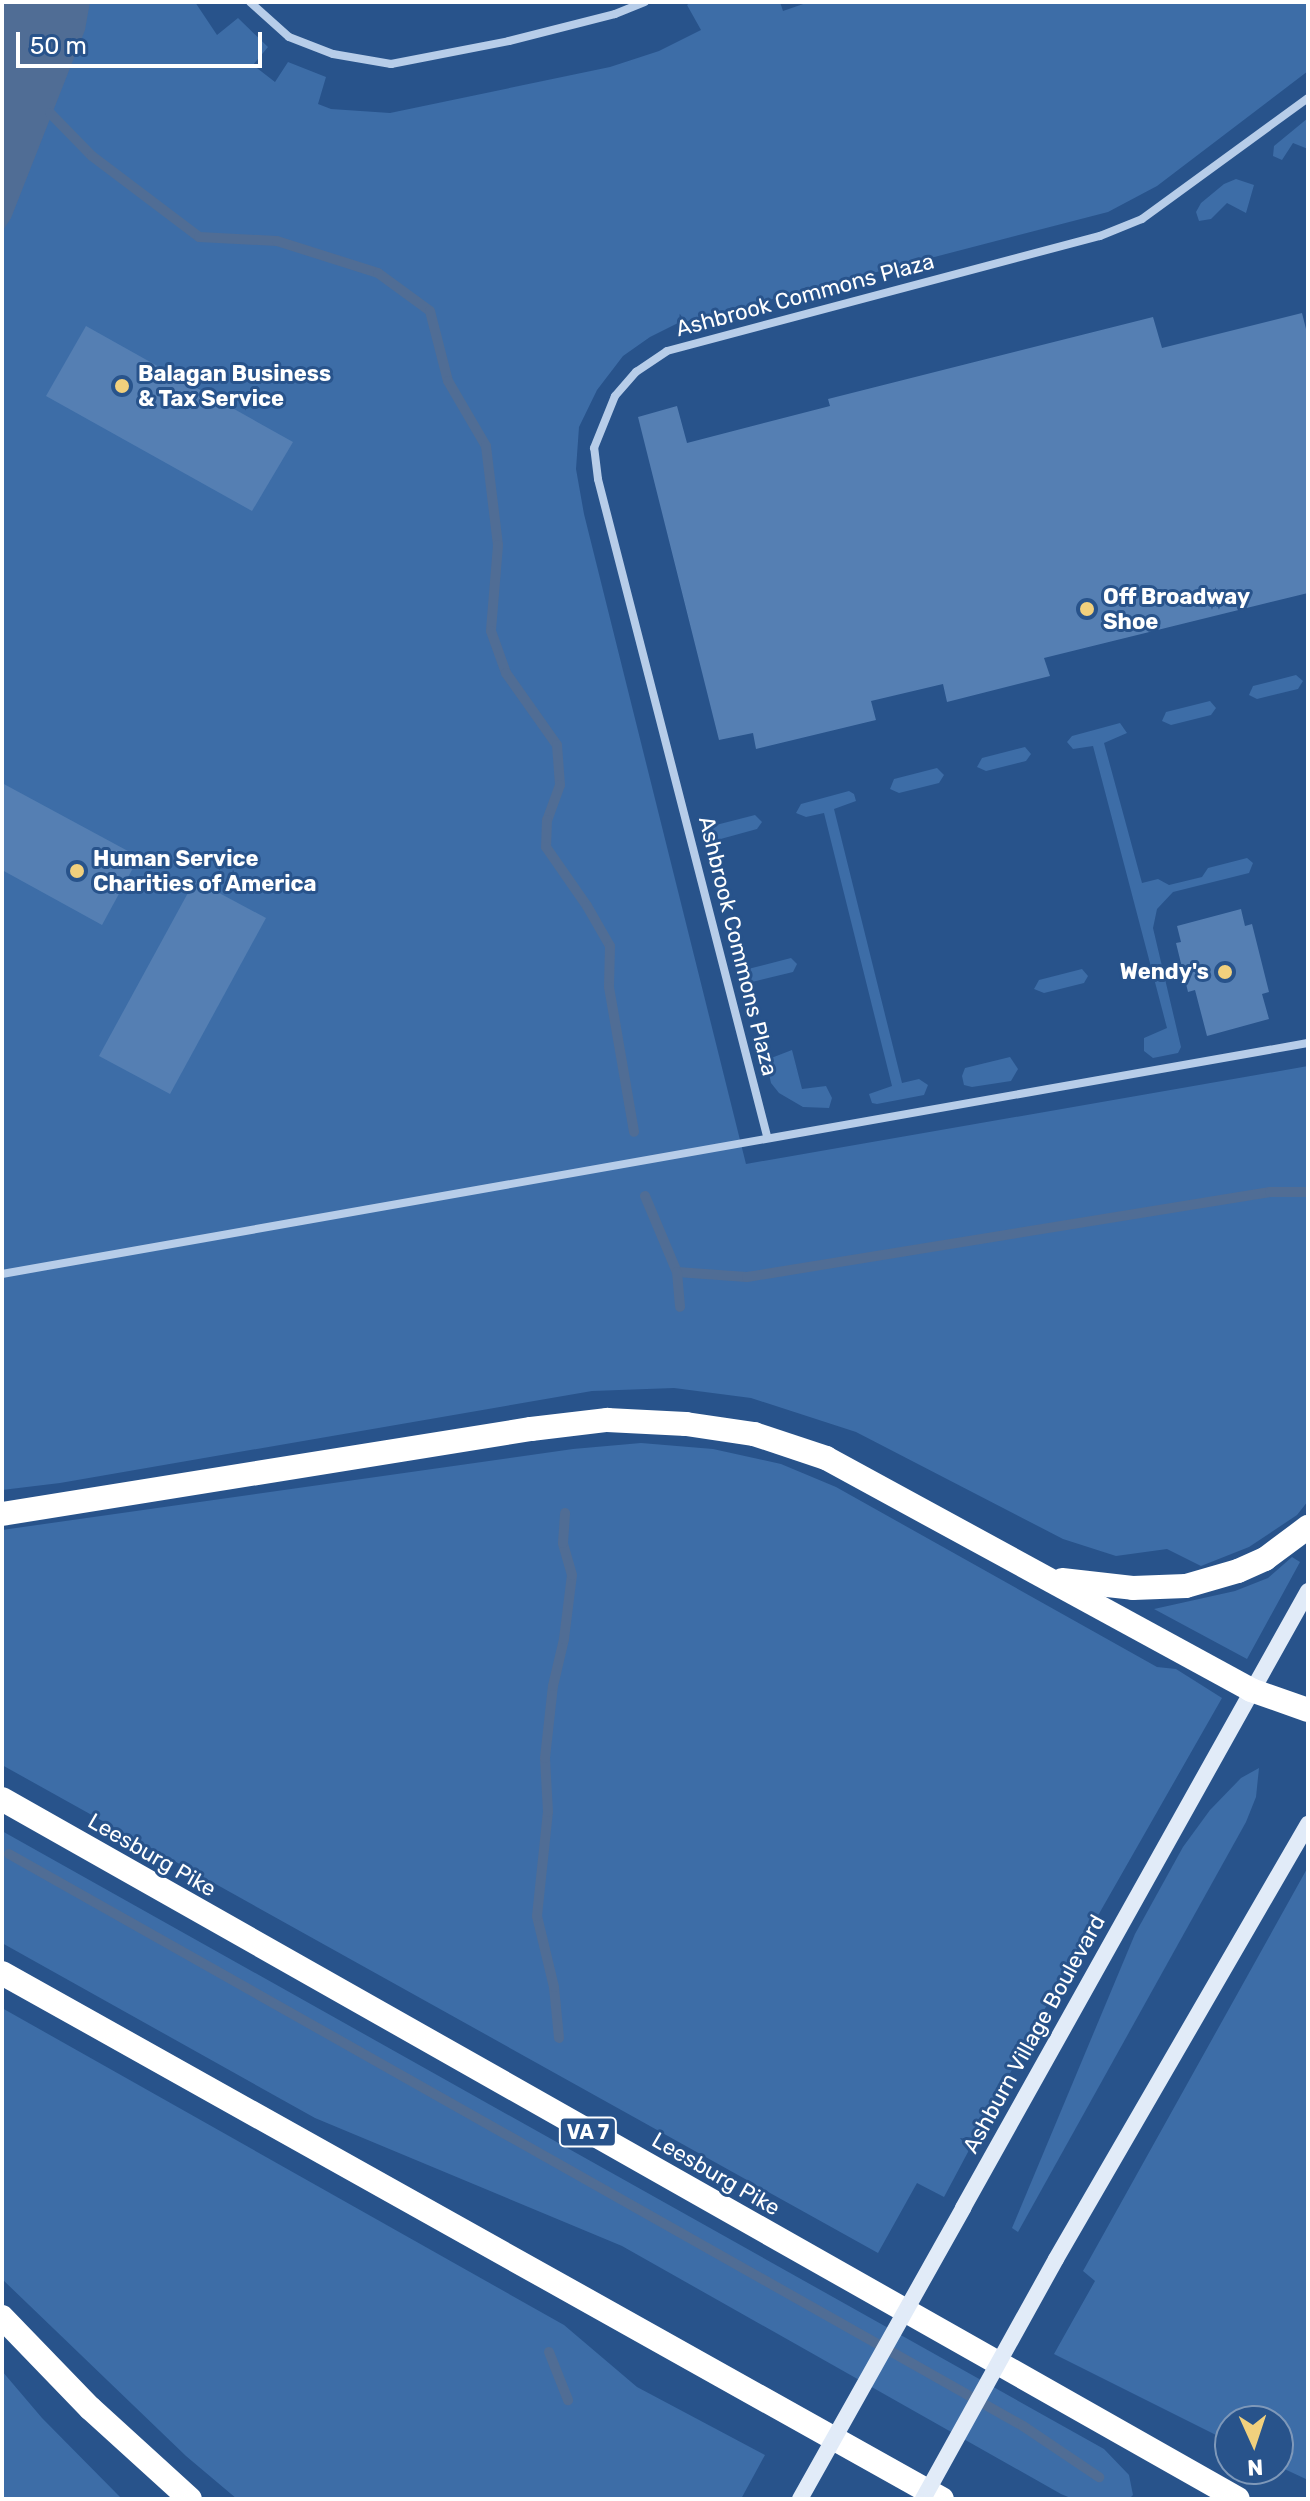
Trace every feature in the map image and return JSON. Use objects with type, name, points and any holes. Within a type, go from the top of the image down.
[{"type":"highway","points":[[2,1514],[531,1429],[607,1420],[686,1424],[754,1434],[826,1458],[1251,1690],[1308,1710]]},
{"type":"highway","points":[[1049,1578],[1133,1588],[1186,1586],[1265,1559],[1308,1527]]},
{"type":"highway","name":"Leesburg Pike","points":[[2,1799],[1238,2499]]},
{"type":"highway","points":[[2,1973],[942,2499]]},
{"type":"highway","points":[[2,2317],[90,2408],[190,2499]]},
{"type":"main road","name":"Ashburn Village Boulevard","points":[[800,2499],[1308,1591]]},
{"type":"main road","points":[[923,2499],[1056,2259],[1308,1824]]},
{"type":"street","points":[[250,2],[289,37],[333,54],[391,64],[509,41],[615,14],[645,2]]},
{"type":"street","name":"Ashbrook Commons Plaza","points":[[767,1136],[598,479],[594,448],[615,396],[636,372],[667,351],[1100,236],[1142,219],[1308,98]]},
{"type":"street","points":[[2,1274],[767,1136],[1308,1043]]},
{"type":"shaded area","points":[[2,2],[195,2],[217,35],[238,18],[268,47],[253,65],[275,82],[288,62],[326,77],[318,104],[331,109],[390,113],[610,67],[659,51],[701,30],[687,5],[691,2],[780,2],[783,11],[809,2],[1308,2],[1308,71],[1157,186],[1108,212],[676,324],[623,356],[597,390],[579,427],[576,469],[584,514],[746,1164],[1308,1066],[1308,1501],[1297,1515],[1249,1547],[1201,1566],[1167,1549],[1116,1556],[1063,1539],[856,1432],[751,1398],[674,1388],[592,1391],[60,1483],[2,1490]]},
{"type":"shaded area","points":[[2,2],[90,2],[85,30],[11,218],[2,232]]},
{"type":"shaded area","points":[[1308,118],[1308,149],[1293,143],[1282,160],[1273,156],[1274,146]]},
{"type":"shaded area","points":[[1236,179],[1254,185],[1246,213],[1227,203],[1211,219],[1199,221],[1196,212],[1201,203],[1224,184]]},
{"type":"shaded area","points":[[1296,675],[1303,681],[1298,689],[1257,699],[1249,695],[1253,686]]},
{"type":"shaded area","points":[[1210,701],[1216,708],[1211,715],[1171,725],[1162,721],[1166,712]]},
{"type":"shaded area","points":[[1120,723],[1127,733],[1104,743],[1142,883],[1158,879],[1169,885],[1202,877],[1208,868],[1247,858],[1253,863],[1249,873],[1173,892],[1157,909],[1153,928],[1181,1047],[1178,1053],[1153,1058],[1144,1051],[1144,1038],[1167,1028],[1093,746],[1073,749],[1067,742],[1072,736]]},
{"type":"shaded area","points":[[1025,747],[1031,754],[1026,761],[986,771],[977,767],[982,758]]},
{"type":"shaded area","points":[[937,768],[944,775],[939,783],[899,793],[890,789],[894,779]]},
{"type":"shaded area","points":[[849,791],[856,801],[834,809],[902,1083],[919,1079],[928,1085],[924,1095],[877,1104],[872,1103],[869,1094],[892,1086],[824,813],[806,817],[796,813],[801,804]]},
{"type":"shaded area","points":[[755,815],[762,822],[757,829],[717,840],[708,835],[712,826]]},
{"type":"shaded area","points":[[791,958],[797,964],[793,972],[752,982],[743,978],[748,969]]},
{"type":"shaded area","points":[[1082,969],[1088,976],[1084,983],[1044,993],[1034,989],[1039,980]]},
{"type":"shaded area","points":[[792,1050],[802,1089],[826,1086],[832,1098],[829,1108],[803,1107],[779,1093],[771,1083],[766,1060]]},
{"type":"shaded area","points":[[1010,1057],[1018,1069],[1011,1081],[972,1087],[964,1085],[962,1076],[965,1068]]},
{"type":"shaded area","points":[[641,1443],[713,1449],[781,1464],[836,1487],[1157,1667],[1176,1669],[1222,1698],[1039,2019],[944,2197],[917,2183],[878,2253],[2,1765],[2,1530],[573,1449]]},
{"type":"shaded area","points":[[1292,1557],[1300,1562],[1247,1659],[1154,1609],[1235,1591],[1268,1578]]},
{"type":"shaded area","points":[[1259,1768],[1256,1797],[1246,1822],[1018,2232],[1012,2228],[1135,1934],[1183,1847],[1210,1810],[1241,1778]]},
{"type":"shaded area","points":[[2,1831],[1104,2449],[1129,2475],[1133,2495],[1129,2499],[1073,2499],[1061,2494],[622,2246],[315,2118],[2,1943]]},
{"type":"shaded area","points":[[1308,1867],[1308,2480],[1294,2473],[1294,2405],[1214,2405],[1214,2434],[1054,2354],[1095,2281],[1083,2271]]},
{"type":"shaded area","points":[[2,2008],[564,2325],[637,2387],[765,2455],[741,2499],[237,2499],[186,2456],[2,2279]]},
{"type":"shaded area","points":[[2,2371],[42,2418],[122,2499],[2,2499]]},
{"type":"building","points":[[1302,313],[1308,337],[1308,593],[1044,658],[1050,676],[947,702],[943,684],[871,701],[876,720],[756,749],[753,733],[719,740],[638,417],[677,406],[687,443],[830,406],[828,399],[1153,317],[1162,348]]},
{"type":"building","points":[[86,326],[293,442],[252,511],[46,396]]},
{"type":"building","points":[[2,783],[139,857],[102,925],[2,870]]},
{"type":"building","points":[[195,880],[266,918],[170,1094],[99,1056]]},
{"type":"building","name":"Wendy's","points":[[1241,909],[1245,926],[1252,924],[1269,992],[1262,994],[1269,1019],[1207,1036],[1195,990],[1188,992],[1176,943],[1181,942],[1177,926]]},
{"type":"waterway","points":[[50,113],[92,156],[199,237],[277,241],[378,273],[430,311],[448,381],[486,446],[498,545],[491,631],[506,673],[557,745],[560,785],[547,820],[546,847],[587,906],[610,946],[609,987],[634,1132]]},
{"type":"waterway","points":[[645,1196],[677,1272],[747,1277],[1270,1192],[1308,1192]]},
{"type":"waterway","points":[[677,1272],[680,1307]]},
{"type":"waterway","points":[[559,2038],[554,1987],[537,1916],[548,1812],[545,1758],[553,1686],[564,1639],[572,1575],[563,1543],[565,1513]]},
{"type":"waterway","points":[[9,1854],[1023,2426],[1099,2477]]},
{"type":"waterway","points":[[549,2352],[568,2400]]},
{"type":"place","name":"Balagan Business & Tax Service","points":[[122,386]]},
{"type":"place","name":"Off Broadway Shoe","points":[[1087,609]]},
{"type":"place","name":"Human Service Charities of America","points":[[77,871]]},
{"type":"place","name":"Wendy's","points":[[1225,972]]}]
